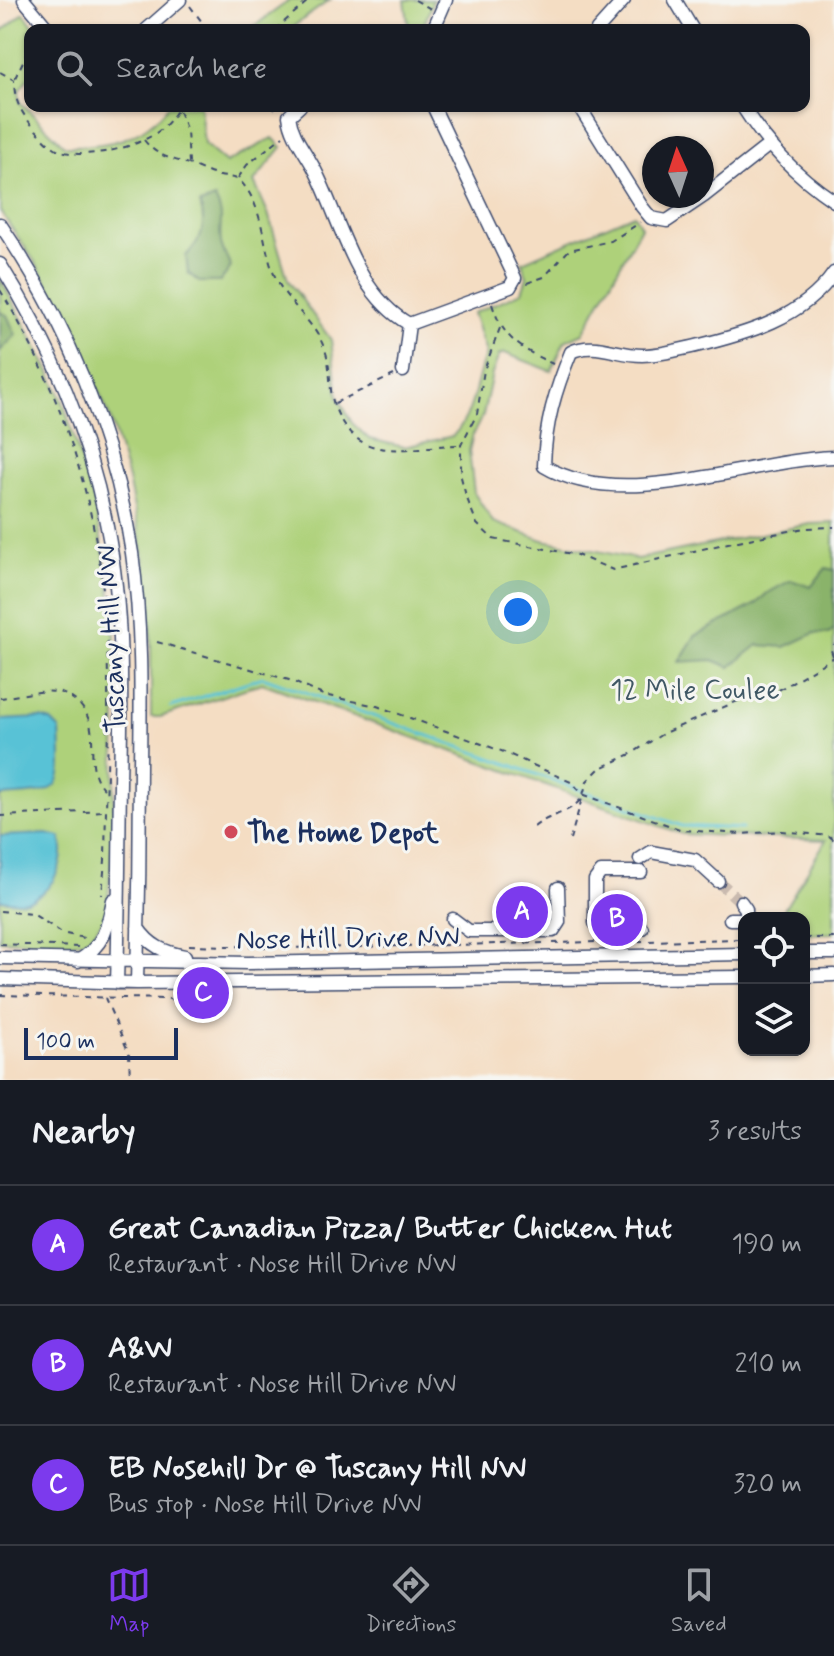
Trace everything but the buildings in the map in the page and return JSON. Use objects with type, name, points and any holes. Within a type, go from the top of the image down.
[{"type":"street","points":[[24,0],[44,24]]},
{"type":"street","points":[[153,24],[181,0]]},
{"type":"street","points":[[436,24],[446,0]]},
{"type":"street","points":[[602,24],[624,0]]},
{"type":"street","points":[[675,0],[689,24]]},
{"type":"street","points":[[293,112],[289,116],[291,130],[316,171],[357,267],[384,305],[409,324],[510,287],[515,278],[436,112]]},
{"type":"street","points":[[583,112],[642,207],[651,218],[667,221],[769,145]]},
{"type":"street","points":[[746,112],[769,145],[802,178],[834,201]]},
{"type":"street","name":"Tuscany Hill NW","points":[[0,224],[23,260],[73,354],[104,435],[132,553],[140,647],[137,983]]},
{"type":"street","name":"Tuscany Hill NW","points":[[0,264],[37,328],[69,395],[90,458],[108,528],[121,663],[117,983]]},
{"type":"street","points":[[834,273],[830,288],[748,332],[657,355],[629,355],[585,345],[571,352],[552,398],[545,436],[544,466],[557,474],[602,484],[646,485],[799,459],[834,457]]},
{"type":"street","points":[[403,371],[409,324]]},
{"type":"street","points":[[642,928],[601,928],[595,923],[595,880],[601,872],[640,865],[651,852],[695,860],[718,881]]},
{"type":"street","points":[[78,961],[93,952],[101,941],[118,871]]},
{"type":"street","points":[[453,919],[469,931],[553,931],[559,922],[558,888]]},
{"type":"street","points":[[730,919],[746,916],[741,902]]},
{"type":"street","points":[[138,927],[146,940],[167,952],[248,963]]},
{"type":"street","points":[[810,953],[834,953]]},
{"type":"street","name":"Nose Hill Drive NW","points":[[0,958],[248,963],[738,954]]},
{"type":"street","points":[[810,976],[834,975]]},
{"type":"street","name":"Nose Hill Drive NW","points":[[0,979],[137,983],[738,977]]},
{"type":"path","points":[[181,0],[203,24]]},
{"type":"path","points":[[282,24],[309,0]]},
{"type":"path","points":[[24,59],[14,80],[15,99],[20,110],[56,149],[66,153],[85,154],[123,148],[161,130],[175,112]]},
{"type":"path","points":[[0,72],[14,80]]},
{"type":"path","points":[[180,112],[187,131],[189,164]]},
{"type":"path","points":[[238,179],[247,165],[291,130]]},
{"type":"path","points":[[144,140],[164,158],[238,179],[250,194],[276,280],[296,310],[317,333],[325,349],[334,403],[345,426],[367,444],[399,451],[433,445],[461,445]]},
{"type":"path","points":[[515,278],[523,283],[536,282],[569,250],[611,241],[635,224],[651,218]]},
{"type":"path","points":[[0,290],[35,355],[59,410],[80,469],[94,533],[104,596],[107,646],[106,811],[101,905]]},
{"type":"path","points":[[489,295],[500,328],[524,349],[564,368]]},
{"type":"path","points":[[500,328],[484,370],[477,414],[461,445],[462,484],[473,516],[485,534],[499,541],[577,555],[609,570],[805,528],[834,527]]},
{"type":"path","points":[[334,403],[403,371]]},
{"type":"path","points":[[157,642],[278,677],[323,695],[377,706],[517,758],[573,783],[582,796],[682,830],[742,834],[782,831],[829,836],[834,840]]},
{"type":"path","points":[[570,840],[587,781],[599,769],[664,733],[747,697],[777,691],[834,656],[831,653],[834,644]]},
{"type":"path","points":[[0,698],[59,692],[76,701],[93,725],[95,772],[98,784],[106,790]]},
{"type":"path","points":[[534,827],[544,819],[575,807],[582,796]]},
{"type":"path","points":[[0,816],[106,811]]},
{"type":"path","points":[[0,911],[33,914],[62,933],[86,937],[89,944],[0,944]]},
{"type":"path","points":[[810,938],[834,938]]},
{"type":"path","points":[[178,944],[308,948],[738,939]]},
{"type":"path","points":[[0,995],[208,1000]]},
{"type":"path","points":[[104,997],[129,1053],[130,1080]]},
{"type":"green space","points":[[290,0],[330,0],[296,24],[257,24]]},
{"type":"green space","points":[[405,0],[433,0],[424,24],[408,24]]},
{"type":"green space","name":"12 Mile Coulee","points":[[24,13],[32,24],[24,24],[24,84],[19,91],[21,103],[24,112],[30,112],[65,146],[122,140],[146,127],[163,112],[201,112],[204,144],[226,163],[273,138],[282,147],[254,182],[268,213],[288,280],[331,340],[338,397],[352,423],[369,439],[404,447],[453,436],[461,426],[486,353],[473,313],[522,292],[527,277],[522,262],[634,214],[641,227],[583,333],[565,341],[551,371],[505,353],[499,355],[483,415],[473,434],[469,451],[474,493],[493,522],[543,540],[637,559],[810,524],[834,523],[834,933],[810,934],[810,912],[783,912],[826,840],[682,834],[262,683],[160,717],[151,717],[151,626],[144,558],[128,479],[110,417],[62,308],[0,211],[0,33]]},
{"type":"green space","points":[[215,199],[221,216],[221,243],[231,267],[220,282],[199,282],[188,273],[186,256],[202,232],[200,204]]},
{"type":"green space","points":[[0,278],[62,399],[94,501],[110,587],[115,639],[116,710],[113,834],[107,915],[88,940],[71,943],[0,940]]},
{"type":"green space","points":[[0,312],[7,315],[16,335],[0,351]]},
{"type":"green space","points":[[826,568],[834,570],[834,629],[829,634],[815,633],[785,647],[758,645],[730,667],[713,660],[679,662],[695,636],[756,604],[766,594],[791,580],[811,587]]},
{"type":"water","points":[[41,718],[51,721],[60,730],[61,767],[55,786],[37,793],[0,796],[0,720]]},
{"type":"water","points":[[47,834],[60,837],[62,846],[60,863],[53,880],[41,894],[29,901],[0,900],[0,836]]},
{"type":"waterway","points":[[171,707],[263,677],[682,826],[742,829]]},
{"type":"tunnel","points":[[718,881],[741,902]]},
{"type":"place","name":"The Home Depot","points":[[231,832]]},
{"type":"place","name":"Great Canadian Pizza/ Butter Chicken Hut","points":[[522,912]]},
{"type":"place","name":"A&W","points":[[617,920]]},
{"type":"place","name":"EB Nosehill Dr @ Tuscany Hill NW","points":[[203,993]]}]
